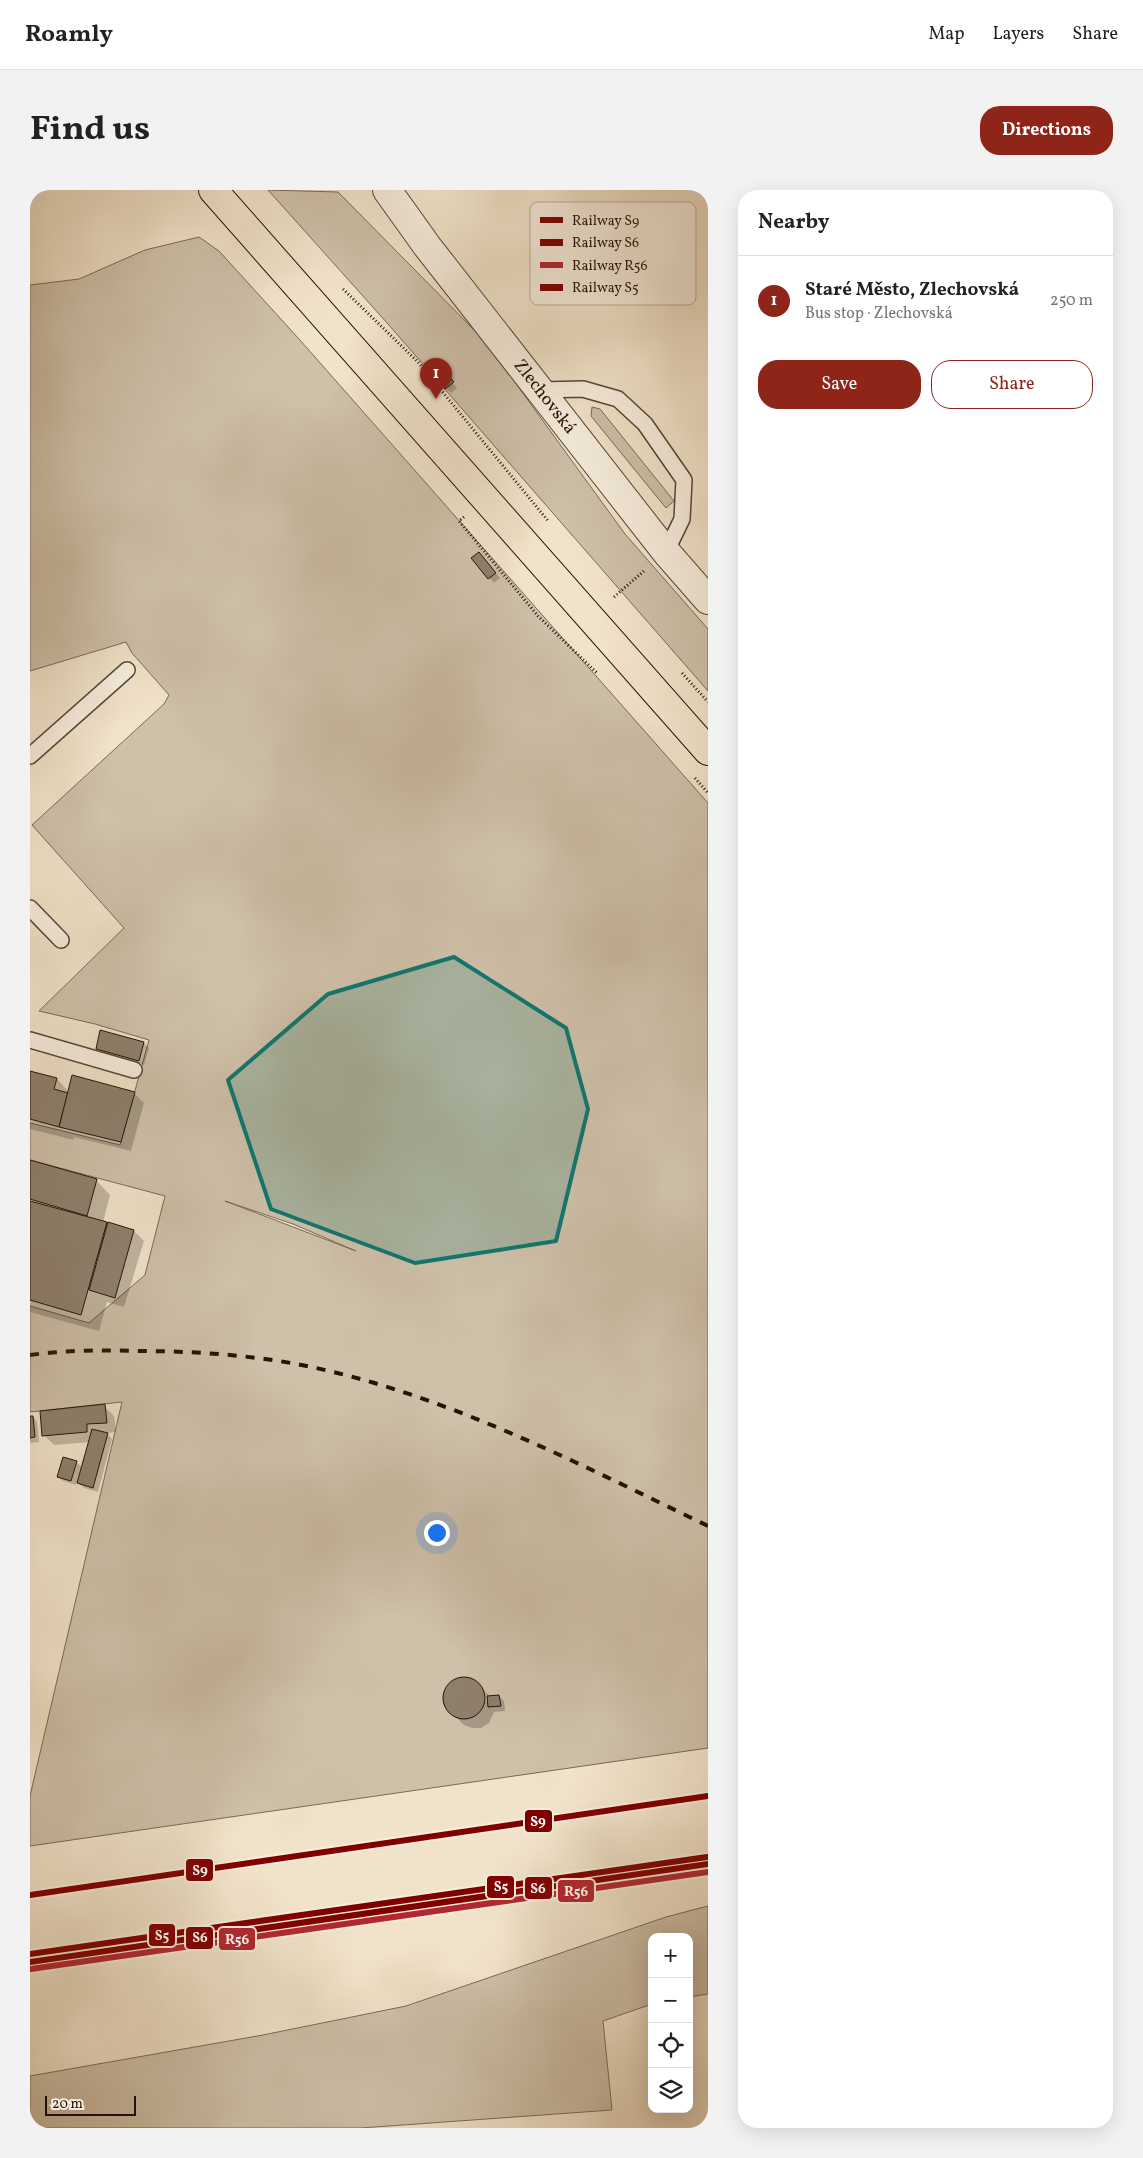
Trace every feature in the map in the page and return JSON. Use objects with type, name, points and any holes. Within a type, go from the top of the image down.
[{"type":"main road","points":[[213,190],[708,751]]},
{"type":"street","name":"Zlechovská","points":[[387,190],[421,238],[666,552],[708,600]]},
{"type":"lane","points":[[540,390],[583,389],[618,398],[645,424],[684,480],[682,519],[666,552]]},
{"type":"lane","points":[[30,756],[127,670]]},
{"type":"lane","points":[[30,908],[61,940]]},
{"type":"lane","points":[[30,1040],[134,1070]]},
{"type":"path","points":[[338,284],[418,362],[553,528]]},
{"type":"path","points":[[614,597],[666,552]]},
{"type":"path","points":[[608,590],[620,604]]},
{"type":"path","points":[[677,667],[708,702]]},
{"type":"highlighted area","points":[[454,957],[566,1028],[588,1109],[556,1241],[415,1263],[271,1209],[228,1080],[328,994]]},
{"type":"shaded area","points":[[268,190],[338,192],[485,341],[625,534],[708,629],[708,691],[388,324]]},
{"type":"shaded area","points":[[199,237],[219,251],[299,339],[708,803],[708,1748],[30,1846],[30,1796],[122,1402],[30,1412],[30,1306],[89,1323],[145,1275],[165,1196],[30,1160],[30,1123],[120,1145],[149,1040],[95,1024],[39,1011],[124,928],[32,825],[164,704],[169,695],[132,653],[126,642],[30,671],[30,285],[79,279],[145,250]],"holes":[[[225,1201],[293,1224],[356,1251]]]},
{"type":"shaded area","points":[[592,407],[600,409],[674,501],[666,508],[591,416]]},
{"type":"shaded area","points":[[708,1906],[708,1994],[693,1996],[693,1933],[648,1933],[648,2005],[603,2021],[612,2110],[361,2128],[30,2128],[30,2076],[263,2035],[406,2006],[666,1917]]},
{"type":"building","points":[[437,362],[454,382],[445,389],[427,370]]},
{"type":"building","points":[[479,552],[496,573],[488,579],[471,558]]},
{"type":"building","points":[[100,1030],[144,1042],[139,1061],[96,1049]]},
{"type":"building","points":[[30,1071],[57,1078],[54,1089],[68,1093],[59,1127],[30,1119]]},
{"type":"building","points":[[72,1075],[135,1092],[121,1142],[59,1127]]},
{"type":"building","points":[[30,1160],[97,1179],[87,1216],[30,1199]]},
{"type":"building","points":[[30,1201],[107,1222],[81,1315],[30,1300]]},
{"type":"building","points":[[108,1222],[134,1230],[115,1298],[89,1290]]},
{"type":"building","points":[[105,1404],[107,1423],[87,1424],[87,1432],[42,1436],[40,1411]]},
{"type":"building","points":[[30,1416],[33,1416],[35,1437],[30,1438]]},
{"type":"building","points":[[92,1429],[108,1433],[93,1488],[77,1483]]},
{"type":"building","points":[[63,1457],[77,1461],[71,1481],[57,1477]]},
{"type":"building","points":[[460,1677],[468,1677],[479,1683],[485,1698],[479,1713],[468,1719],[460,1719],[449,1713],[443,1702],[443,1694],[449,1683]]},
{"type":"building","points":[[499,1695],[501,1706],[488,1707],[487,1696]]},
{"type":"railway","points":[[30,1355],[98,1351],[192,1352],[279,1361],[335,1372],[390,1388],[499,1428],[605,1476],[708,1526]]},
{"type":"rail line","name":"S9","points":[[30,1895],[708,1796]]},
{"type":"rail line","name":"S5","points":[[30,1954],[707,1857]]},
{"type":"rail line","name":"S6","points":[[30,1962],[708,1864]]},
{"type":"rail line","name":"R56","points":[[31,1969],[708,1872]]},
{"type":"place","name":"Staré Město, Zlechovská","points":[[436,399]]}]
